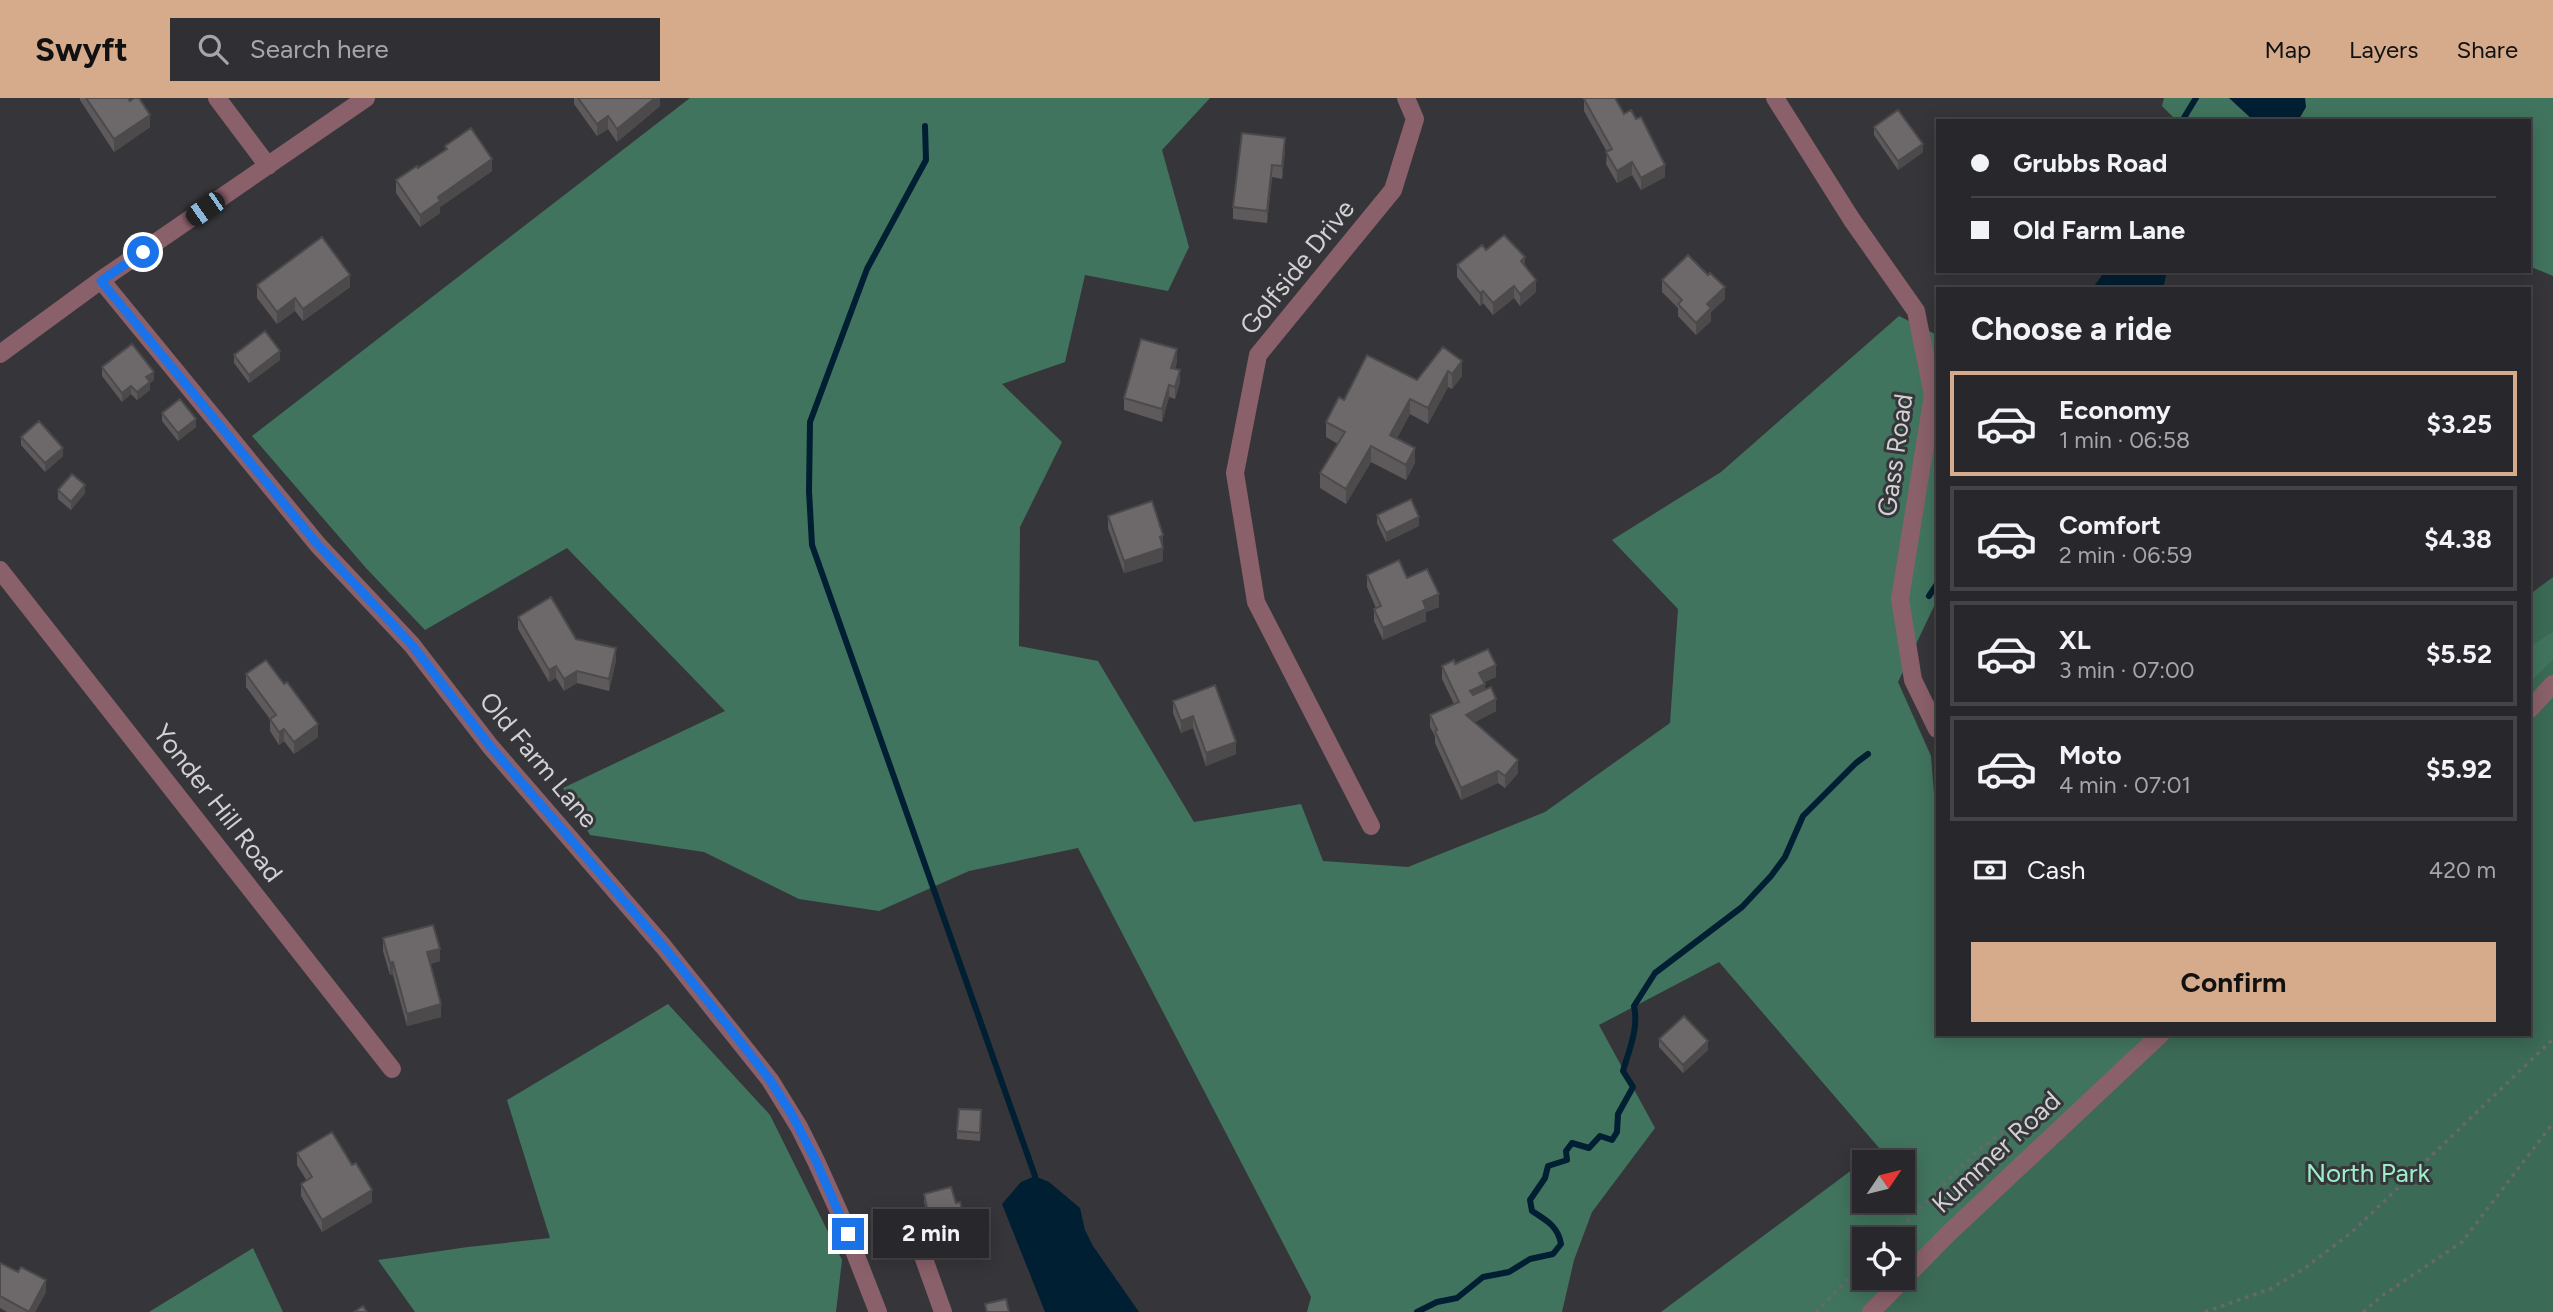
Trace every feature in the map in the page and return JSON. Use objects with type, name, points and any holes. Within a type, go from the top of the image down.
[{"type":"street","points":[[217,98],[268,166]]},
{"type":"street","points":[[0,354],[366,98]]},
{"type":"street","name":"Golfside Drive","points":[[1371,827],[1255,602],[1235,473],[1258,355],[1393,190],[1415,119],[1406,98]]},
{"type":"street","name":"Gass Road","points":[[1775,98],[1852,220],[1916,311],[1933,395],[1900,599],[1913,680],[1936,727]]},
{"type":"street","name":"Old Farm Lane","points":[[101,281],[318,545],[412,645],[490,746],[663,946],[770,1080],[816,1161],[878,1312]]},
{"type":"street","name":"Yonder Hill Road","points":[[0,570],[393,1069]]},
{"type":"street","points":[[2531,708],[2553,684]]},
{"type":"street","name":"Kummer Road","points":[[1871,1312],[1949,1233],[2159,1036]]},
{"type":"street","points":[[924,1259],[943,1312]]},
{"type":"path","points":[[2205,1312],[2270,1289],[2305,1268],[2352,1232],[2553,1039]]},
{"type":"path","points":[[1901,1227],[1974,1154],[2013,1123],[2063,1104]]},
{"type":"path","points":[[2363,1312],[2383,1295],[2462,1242],[2553,1123]]},
{"type":"path","points":[[1816,1312],[1852,1275]]},
{"type":"green space","points":[[690,98],[1210,98],[1162,150],[1189,247],[1168,291],[1085,275],[1065,362],[1002,384],[1062,442],[1020,527],[1019,646],[1098,661],[1194,822],[1301,804],[1323,861],[1408,867],[1545,812],[1670,723],[1678,609],[1612,540],[1721,472],[1899,316],[1936,334],[1936,602],[1898,682],[1931,756],[1936,820],[1936,1036],[2158,1036],[1915,1262],[1915,1227],[1852,1227],[1852,1290],[1886,1290],[1862,1312],[1661,1312],[1852,1170],[1852,1213],[1915,1213],[1915,1150],[1879,1150],[1719,962],[1599,1025],[1655,1128],[1592,1212],[1574,1260],[1562,1312],[1307,1312],[1311,1297],[1078,848],[969,871],[879,911],[799,899],[704,852],[590,835],[563,788],[725,711],[567,548],[425,630],[366,568],[252,436]]},
{"type":"green space","points":[[2164,98],[2553,98],[2553,276],[2531,267],[2531,119],[2175,119],[2162,106]]},
{"type":"green space","name":"North Park","points":[[2553,577],[2553,1312],[1732,1312],[1852,1233],[1852,1290],[1915,1290],[1915,1227],[1861,1227],[1882,1213],[1915,1213],[1915,1150],[1905,1150],[1936,1036],[2531,1036],[2531,594]]},
{"type":"green space","points":[[2553,632],[2553,660],[2531,681],[2531,646]]},
{"type":"green space","points":[[668,1004],[770,1115],[842,1260],[836,1312],[415,1312],[378,1260],[550,1238],[507,1100]]},
{"type":"green space","points":[[253,1248],[283,1312],[149,1312]]},
{"type":"water","points":[[2229,98],[2305,98],[2306,107],[2299,119],[2252,119]]},
{"type":"water","points":[[2104,273],[2167,273],[2163,287],[2093,287]]},
{"type":"water","points":[[1035,1176],[1049,1182],[1080,1208],[1085,1230],[1093,1246],[1139,1312],[1045,1312],[1002,1204],[1021,1182]]},
{"type":"building","points":[[86,98],[128,98],[130,101],[139,98],[150,115],[114,139]]},
{"type":"building","points":[[578,98],[655,98],[617,129],[608,116],[597,124]]},
{"type":"building","points":[[1615,98],[1624,114],[1631,110],[1636,119],[1641,117],[1665,165],[1641,178],[1632,162],[1617,171],[1606,152],[1612,149],[1584,99]]},
{"type":"building","points":[[1898,110],[1923,144],[1898,161],[1874,127]]},
{"type":"building","points":[[471,128],[492,159],[438,197],[440,201],[420,215],[396,180],[447,149],[445,146]]},
{"type":"building","points":[[1242,133],[1285,138],[1282,166],[1272,165],[1267,211],[1233,207]]},
{"type":"building","points":[[1504,235],[1525,257],[1521,261],[1536,280],[1520,294],[1514,286],[1493,303],[1483,291],[1480,293],[1457,265],[1482,245],[1486,250]]},
{"type":"building","points":[[322,237],[350,275],[303,309],[295,298],[277,312],[257,285]]},
{"type":"building","points":[[1688,255],[1725,287],[1707,304],[1711,308],[1696,323],[1678,304],[1682,300],[1662,280]]},
{"type":"building","points":[[265,331],[280,351],[249,375],[234,355]]},
{"type":"building","points":[[1141,339],[1177,349],[1171,368],[1180,370],[1175,387],[1169,385],[1162,409],[1124,398]]},
{"type":"building","points":[[132,344],[154,372],[146,377],[150,382],[137,392],[131,386],[122,393],[102,367]]},
{"type":"building","points":[[1443,347],[1462,361],[1452,374],[1448,371],[1428,408],[1410,399],[1390,435],[1415,448],[1406,465],[1371,446],[1346,489],[1320,473],[1345,432],[1326,422],[1339,397],[1344,400],[1367,355],[1417,380]]},
{"type":"building","points":[[180,399],[196,419],[178,433],[162,413]]},
{"type":"building","points":[[39,421],[63,448],[45,463],[21,437]]},
{"type":"building","points":[[72,474],[85,485],[71,502],[58,490]]},
{"type":"building","points":[[1411,499],[1419,517],[1386,533],[1377,515]]},
{"type":"building","points":[[1152,501],[1163,535],[1160,537],[1163,548],[1124,561],[1108,516]]},
{"type":"building","points":[[1399,560],[1407,578],[1427,569],[1439,594],[1423,601],[1426,609],[1383,628],[1374,609],[1381,606],[1367,575]]},
{"type":"building","points":[[551,597],[576,639],[616,648],[609,679],[577,671],[564,679],[556,666],[549,670],[518,617]]},
{"type":"building","points":[[1488,649],[1496,665],[1479,673],[1485,684],[1470,691],[1473,695],[1491,687],[1496,699],[1466,715],[1518,760],[1505,776],[1498,771],[1461,788],[1430,715],[1459,702],[1442,666],[1454,660],[1455,664]]},
{"type":"building","points":[[266,660],[284,684],[287,682],[318,724],[294,742],[284,729],[279,732],[270,719],[276,715],[246,674]]},
{"type":"building","points":[[1215,685],[1236,742],[1206,753],[1193,716],[1181,721],[1173,701]]},
{"type":"building","points":[[433,925],[440,949],[427,952],[441,1004],[407,1014],[393,962],[390,963],[383,938]]},
{"type":"building","points":[[1684,1016],[1708,1041],[1683,1065],[1659,1039]]},
{"type":"building","points":[[959,1109],[981,1110],[980,1133],[957,1131]]},
{"type":"building","points":[[332,1132],[352,1165],[356,1163],[372,1190],[322,1220],[301,1184],[312,1177],[297,1153]]},
{"type":"building","points":[[951,1187],[956,1203],[960,1202],[963,1214],[972,1211],[978,1236],[941,1245],[934,1216],[929,1217],[924,1194]]},
{"type":"building","points":[[0,1263],[18,1272],[21,1267],[46,1280],[29,1312],[0,1296]]},
{"type":"building","points":[[1006,1299],[1009,1312],[987,1312],[985,1304]]},
{"type":"building","points":[[363,1306],[367,1312],[354,1312]]},
{"type":"waterway","points":[[2183,119],[2196,98]]},
{"type":"waterway","points":[[925,126],[926,160],[867,269],[810,422],[809,491],[812,545],[1035,1176]]},
{"type":"waterway","points":[[1929,596],[1936,586]]},
{"type":"waterway","points":[[1417,1312],[1437,1302],[1457,1298],[1483,1277],[1509,1272],[1530,1259],[1553,1254],[1561,1244],[1557,1233],[1551,1224],[1532,1211],[1530,1200],[1545,1178],[1548,1166],[1567,1160],[1566,1151],[1572,1143],[1589,1148],[1600,1136],[1612,1140],[1617,1132],[1618,1114],[1633,1087],[1623,1071],[1634,1031],[1634,1006],[1655,973],[1742,907],[1771,876],[1785,857],[1803,816],[1868,754]]},
{"type":"route","points":[[143,252],[101,281],[318,545],[412,645],[490,746],[663,946],[728,1026],[770,1080],[791,1113],[816,1161],[848,1234]]}]
